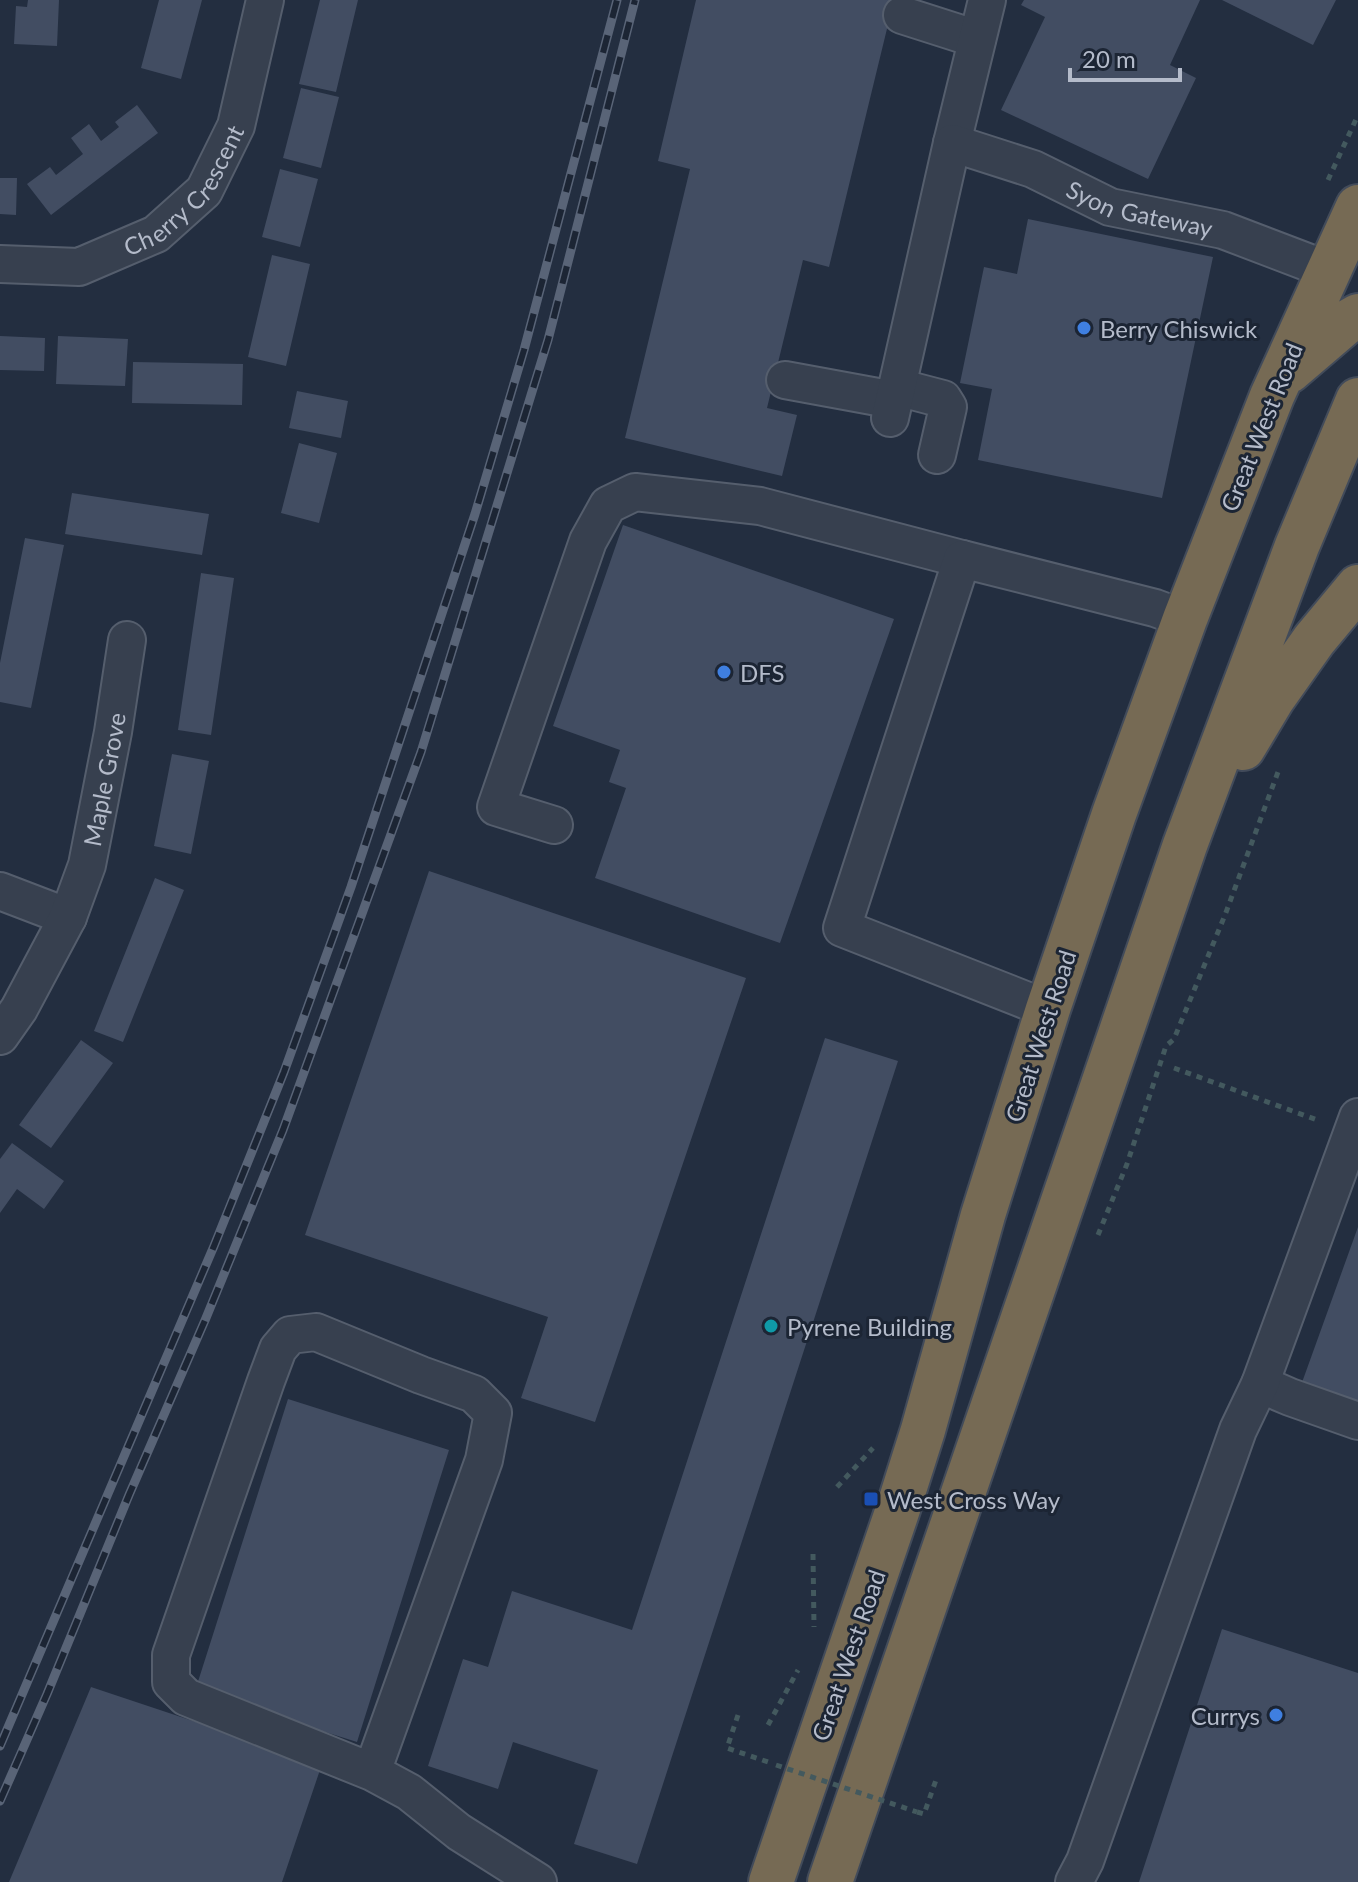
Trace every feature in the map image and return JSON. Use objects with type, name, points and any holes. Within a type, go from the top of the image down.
[{"type":"highway","name":"Great West Road","points":[[771,1882],[923,1430],[983,1215],[1114,814],[1185,619],[1272,396],[1358,207]]},
{"type":"highway","points":[[1272,396],[1285,375],[1299,361],[1358,316]]},
{"type":"highway","points":[[830,1882],[1185,845],[1297,546],[1358,400]]},
{"type":"highway","points":[[1185,845],[1273,698],[1314,640],[1358,587]]},
{"type":"street","name":"Cherry Crescent","points":[[0,264],[79,267],[156,234],[204,191],[236,126],[265,0]]},
{"type":"street","points":[[894,402],[987,0]]},
{"type":"street","points":[[902,15],[977,39]]},
{"type":"street","name":"Syon Gateway","points":[[952,143],[1033,169],[1110,207],[1223,230],[1328,270]]},
{"type":"street","points":[[785,380],[894,402],[943,399],[948,407],[937,455]]},
{"type":"street","points":[[554,825],[496,807],[588,541],[608,505],[635,492],[760,506],[1155,608],[1185,619]]},
{"type":"street","points":[[962,559],[842,928],[1048,1009]]},
{"type":"street","name":"Maple Grove","points":[[0,1036],[19,1009],[68,917],[87,865],[127,640]]},
{"type":"street","points":[[0,891],[68,917]]},
{"type":"street","points":[[1070,1881],[1085,1861],[1238,1430],[1260,1384],[1358,1117]]},
{"type":"street","points":[[372,1772],[484,1460],[493,1413],[474,1394],[316,1332],[290,1335],[278,1349],[171,1655],[171,1682],[186,1697],[372,1772],[409,1792],[459,1832],[538,1882]]},
{"type":"street","points":[[1260,1384],[1358,1421]]},
{"type":"path","points":[[1095,1242],[1127,1164],[1166,1046],[1174,1039],[1214,943],[1282,762]]},
{"type":"path","points":[[1174,1068],[1304,1115]]},
{"type":"path","name":"Great West Road","points":[[813,1554],[814,1630]]},
{"type":"path","name":"Great West Road","points":[[768,1725],[804,1658]]},
{"type":"path","points":[[738,1715],[727,1748],[924,1814],[936,1780]]},
{"type":"building","points":[[28,0],[59,0],[57,46],[14,44],[16,6],[27,7]]},
{"type":"building","points":[[159,0],[202,0],[181,79],[141,68]]},
{"type":"building","points":[[320,0],[358,0],[336,92],[299,84]]},
{"type":"building","points":[[696,0],[894,0],[829,267],[803,260],[767,408],[797,415],[782,476],[625,438],[690,169],[658,161]]},
{"type":"building","points":[[1024,0],[1200,0],[1170,65],[1196,78],[1148,179],[1001,110],[1045,17],[1021,5]]},
{"type":"building","points":[[1222,0],[1336,0],[1313,45]]},
{"type":"building","points":[[301,88],[339,97],[321,168],[283,158]]},
{"type":"building","points":[[137,105],[158,133],[51,215],[27,184],[50,167],[56,175],[83,154],[71,138],[89,124],[101,141],[119,127],[115,122]]},
{"type":"building","points":[[280,169],[318,179],[300,247],[262,237]]},
{"type":"building","points":[[0,178],[17,178],[16,215],[0,214]]},
{"type":"building","name":"Berry Chiswick","points":[[1028,219],[1213,257],[1162,498],[978,460],[992,389],[960,383],[984,267],[1017,274]]},
{"type":"building","points":[[272,255],[310,264],[286,366],[248,357]]},
{"type":"building","points":[[0,336],[45,338],[44,371],[0,370]]},
{"type":"building","points":[[58,336],[128,339],[125,386],[56,384]]},
{"type":"building","points":[[133,362],[243,364],[242,405],[132,403]]},
{"type":"building","points":[[297,391],[348,401],[341,438],[289,428]]},
{"type":"building","points":[[299,443],[337,453],[319,523],[281,513]]},
{"type":"building","points":[[72,493],[209,514],[202,555],[65,534]]},
{"type":"building","name":"DFS","points":[[623,525],[894,619],[780,943],[595,878],[626,788],[609,782],[620,750],[553,726]]},
{"type":"building","points":[[25,538],[64,545],[31,708],[0,702],[0,663]]},
{"type":"building","points":[[201,573],[234,578],[211,735],[178,730]]},
{"type":"building","points":[[172,754],[209,761],[191,854],[154,846]]},
{"type":"building","points":[[429,871],[746,978],[595,1422],[521,1398],[548,1317],[305,1235]]},
{"type":"building","points":[[155,878],[184,890],[123,1042],[94,1031]]},
{"type":"building","name":"Pyrene Building","points":[[825,1038],[898,1061],[637,1864],[574,1844],[598,1770],[513,1742],[498,1789],[428,1766],[463,1659],[488,1667],[512,1591],[632,1630]]},
{"type":"building","points":[[81,1040],[113,1063],[51,1148],[19,1125]]},
{"type":"building","points":[[12,1143],[64,1181],[44,1209],[17,1189],[0,1213],[0,1159]]},
{"type":"building","points":[[1358,1227],[1358,1407],[1300,1388]]},
{"type":"building","points":[[288,1399],[449,1450],[357,1742],[195,1691]]},
{"type":"building","name":"Currys","points":[[1222,1629],[1358,1673],[1358,1882],[1139,1882]]},
{"type":"building","points":[[91,1687],[322,1764],[282,1882],[9,1882]]},
{"type":"railway","points":[[0,1746],[214,1246],[284,1072],[351,887],[475,514],[524,350],[617,0]]},
{"type":"railway","points":[[0,1801],[283,1130],[421,752],[548,340],[635,0]]},
{"type":"place","name":"Berry Chiswick","points":[[1084,328]]},
{"type":"place","name":"DFS","points":[[724,672]]},
{"type":"place","name":"Pyrene Building","points":[[771,1326]]},
{"type":"place","name":"West Cross Way","points":[[871,1499]]},
{"type":"place","name":"Currys","points":[[1276,1715]]}]
